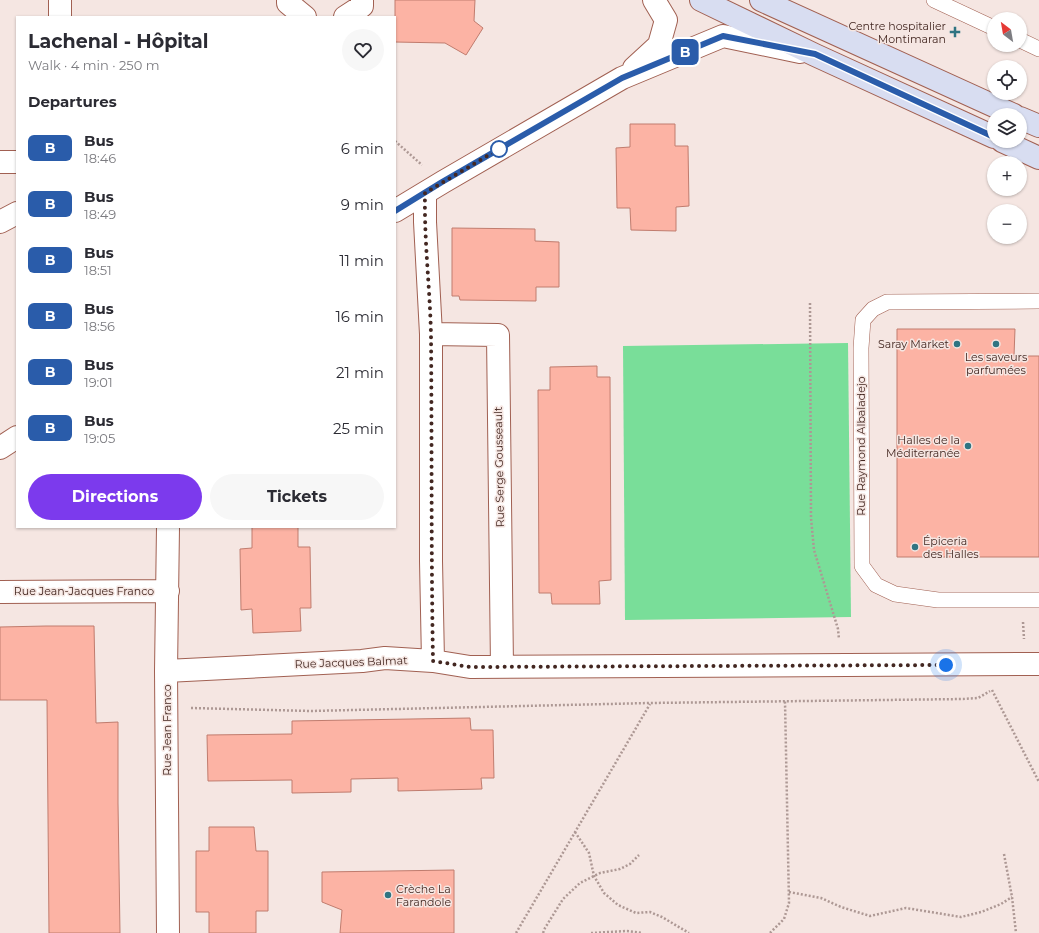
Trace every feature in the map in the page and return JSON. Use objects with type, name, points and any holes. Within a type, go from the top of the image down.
[{"type":"street","points":[[60,0],[60,16]]},
{"type":"street","points":[[288,0],[288,3],[304,16]]},
{"type":"street","points":[[347,16],[362,6],[362,0]]},
{"type":"street","points":[[622,78],[659,45],[666,20],[654,0]]},
{"type":"street","points":[[701,0],[987,134]]},
{"type":"street","points":[[761,0],[999,108]]},
{"type":"street","points":[[396,210],[622,78],[723,36],[815,54]]},
{"type":"street","points":[[1027,121],[1039,126]]},
{"type":"street","points":[[1017,148],[1039,158]]},
{"type":"street","points":[[0,162],[16,162]]},
{"type":"street","points":[[433,661],[431,561],[431,334],[425,222],[434,188]]},
{"type":"street","points":[[0,222],[16,214]]},
{"type":"street","name":"Rue Serge Gousseault","points":[[431,334],[498,335],[502,667]]},
{"type":"street","points":[[0,448],[16,439]]},
{"type":"street","name":"Rue Jean Franco","points":[[168,528],[166,671],[168,933]]},
{"type":"street","name":"Rue Jean-Jacques Franco","points":[[0,592],[168,591]]},
{"type":"street","name":"Rue Jacques Balmat","points":[[166,671],[362,661],[385,658],[433,661],[470,667],[1039,664]]},
{"type":"lane","points":[[934,0],[987,25]]},
{"type":"lane","points":[[1027,43],[1039,49]]},
{"type":"lane","name":"Rue Raymond Albaladejo","points":[[1039,301],[887,302],[873,309],[863,320],[861,348],[862,566],[876,585],[895,594],[938,600],[1039,600]]},
{"type":"path","points":[[396,142],[434,188]]},
{"type":"path","points":[[810,303],[811,518],[814,550],[838,628],[843,666]]},
{"type":"path","points":[[1023,615],[1023,635]]},
{"type":"path","points":[[992,665],[992,689],[1039,782]]},
{"type":"path","points":[[167,707],[311,711],[650,703],[962,699],[978,698],[992,689],[1000,689]]},
{"type":"path","points":[[770,933],[784,918],[789,902],[785,702]]},
{"type":"path","points":[[516,933],[650,703]]},
{"type":"path","points":[[575,831],[589,853],[594,876],[604,893],[618,905],[636,913],[650,912],[662,917],[689,933]]},
{"type":"path","points":[[1004,854],[1012,897],[1016,933]]},
{"type":"path","points":[[543,933],[563,899],[580,882],[600,874],[620,869],[630,864],[639,855]]},
{"type":"path","points":[[789,892],[821,898],[841,907],[870,916],[906,908],[961,917],[981,912],[1001,904],[1012,897]]},
{"type":"path","points":[[591,933],[627,931],[642,933]]},
{"type":"green space","points":[[848,343],[851,617],[625,620],[623,346]]},
{"type":"building","points":[[395,0],[475,0],[474,21],[483,28],[466,55],[445,43],[396,42]]},
{"type":"building","points":[[630,124],[675,124],[675,146],[688,146],[689,206],[676,207],[676,231],[631,230],[630,208],[617,208],[616,148],[630,147]]},
{"type":"building","points":[[452,228],[535,229],[535,241],[559,242],[559,287],[536,287],[536,301],[460,300],[459,296],[452,296]]},
{"type":"building","name":"Halles de la Méditerranée","points":[[897,329],[1015,329],[1014,356],[1039,356],[1039,557],[897,557]]},
{"type":"building","points":[[597,366],[597,377],[610,377],[611,580],[599,581],[600,604],[552,604],[551,593],[539,593],[538,390],[550,390],[550,367]]},
{"type":"building","points":[[252,528],[298,528],[298,547],[310,547],[311,608],[300,608],[301,631],[253,633],[252,609],[241,610],[240,549],[252,548]]},
{"type":"building","points":[[94,626],[96,723],[118,722],[120,933],[49,933],[47,700],[0,700],[0,627]]},
{"type":"building","points":[[470,718],[471,730],[493,730],[494,778],[481,778],[482,789],[398,791],[398,778],[351,779],[351,792],[292,793],[292,780],[208,781],[207,735],[292,734],[292,721]]},
{"type":"building","points":[[209,827],[254,827],[256,851],[268,851],[268,911],[256,911],[256,933],[209,933],[209,912],[196,912],[196,851],[209,851]]},
{"type":"building","name":"Crèche La Farandole","points":[[454,870],[454,933],[340,933],[342,910],[322,902],[322,872]]},
{"type":"bus line","name":"B","points":[[396,210],[442,182],[622,78],[723,36],[815,54],[987,134]]},
{"type":"place","name":"Centre hospitalier Montimaran","points":[[955,32]]},
{"type":"place","name":"Saray Market","points":[[957,344]]},
{"type":"place","name":"Les saveurs parfumées","points":[[996,344]]},
{"type":"place","name":"Halles de la Méditerranée","points":[[968,446]]},
{"type":"place","name":"Épiceria des Halles","points":[[915,547]]},
{"type":"place","name":"Crèche La Farandole","points":[[388,895]]},
{"type":"route","points":[[499,149],[425,193],[425,222],[431,334],[431,561],[433,661],[470,667],[946,665]]}]
